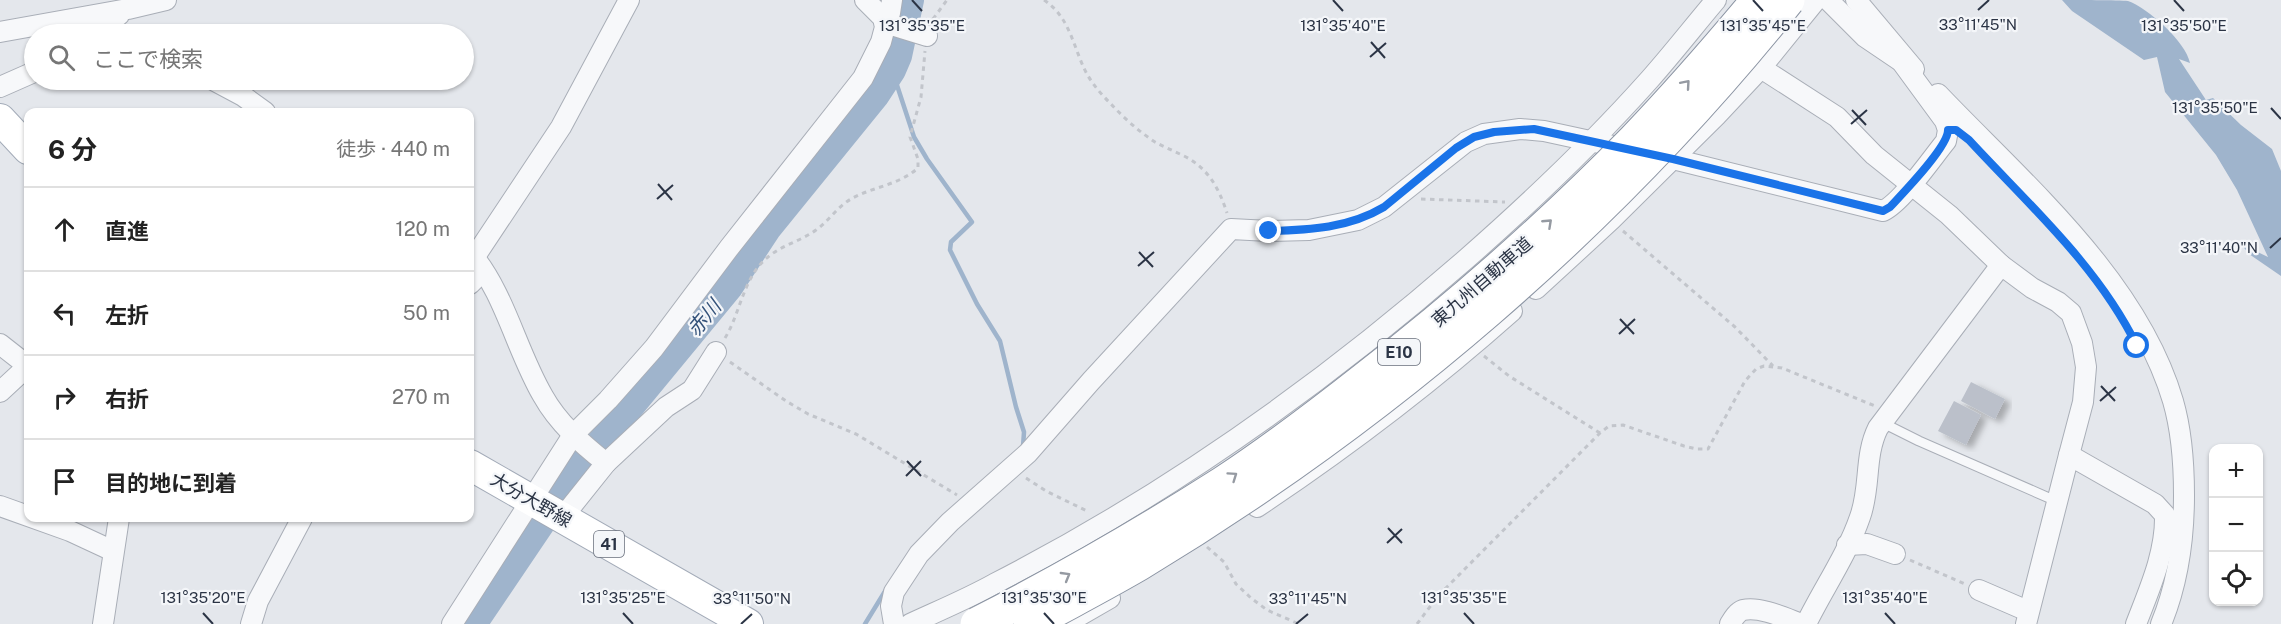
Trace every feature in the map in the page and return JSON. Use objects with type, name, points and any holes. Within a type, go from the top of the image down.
[{"type":"highway","name":"東九州自動車道","points":[[977,624],[1131,539],[1224,482],[1321,413],[1421,335],[1500,267],[1633,141],[1758,0]]},
{"type":"highway","name":"東九州自動車道","points":[[1030,624],[1139,564],[1259,486],[1351,420],[1436,354],[1662,158],[1788,0]]},
{"type":"highway","points":[[1662,158],[1801,0]]},
{"type":"main road","points":[[0,119],[24,145]]},
{"type":"main road","name":"大分大野線","points":[[474,467],[748,624]]},
{"type":"street","points":[[45,24],[166,0]]},
{"type":"street","points":[[606,464],[573,435],[542,395],[513,328],[474,266],[561,127],[629,0]]},
{"type":"street","points":[[866,0],[885,23],[927,36]]},
{"type":"street","points":[[452,624],[573,435],[654,348],[729,248],[856,88],[879,48],[892,0]]},
{"type":"street","points":[[910,624],[993,585],[1053,553],[1205,459],[1281,407],[1364,345],[1495,234],[1591,141],[1650,79],[1716,0]]},
{"type":"street","points":[[1065,624],[1201,542],[1330,459],[1473,346],[1611,220],[1662,158],[1761,68],[1816,0]]},
{"type":"street","points":[[1827,0],[1865,37],[1903,60],[2035,193],[2098,266],[2135,317],[2162,371],[2178,420],[2184,459],[2182,542],[2179,566],[2161,624]]},
{"type":"street","points":[[894,624],[891,606],[894,592],[900,580],[932,540],[1028,453],[1231,229],[1278,231],[1333,226],[1369,216],[1395,198],[1456,148],[1484,134],[1534,129],[1880,211],[1890,207],[1946,141],[1948,130],[1945,121],[1886,34],[1856,0]]},
{"type":"street","points":[[1871,0],[1886,34]]},
{"type":"street","points":[[105,24],[128,9]]},
{"type":"street","points":[[0,32],[24,28]]},
{"type":"street","points":[[1761,68],[1837,117],[1874,155],[1949,215],[2001,265],[2032,288],[2065,308],[2077,326],[2085,355],[2086,380],[2080,419],[2024,616],[1979,590]]},
{"type":"street","points":[[0,87],[24,76]]},
{"type":"street","points":[[233,90],[259,108]]},
{"type":"street","points":[[1806,624],[1863,509],[1868,484],[1869,452],[1885,417],[2001,265]]},
{"type":"street","points":[[0,344],[24,363]]},
{"type":"street","points":[[562,518],[606,464],[661,411],[692,390],[716,352]]},
{"type":"street","points":[[0,392],[24,370]]},
{"type":"street","points":[[2069,455],[2156,504],[2165,515],[2155,574],[2136,624]]},
{"type":"street","points":[[0,506],[24,515]]},
{"type":"street","points":[[45,522],[113,551]]},
{"type":"street","points":[[103,624],[118,522]]},
{"type":"street","points":[[250,624],[258,601],[300,522]]},
{"type":"street","points":[[1847,545],[1867,544],[1895,554]]},
{"type":"street","points":[[1730,624],[1737,614],[1747,610],[1770,614],[1801,624]]},
{"type":"lane","points":[[1885,417],[1919,441],[2056,501]]},
{"type":"path","points":[[947,0],[931,23],[927,36],[921,97],[910,137],[918,159],[918,168],[881,188],[850,199],[819,228],[765,259],[746,287],[735,318],[716,352],[786,401],[808,414],[856,434],[970,505]]},
{"type":"path","points":[[1044,0],[1059,12],[1067,25],[1088,76],[1107,100],[1139,131],[1194,162],[1210,177],[1221,196],[1231,229]]},
{"type":"path","points":[[1395,198],[1509,202]]},
{"type":"path","points":[[1611,220],[1735,327],[1773,366],[1885,417]]},
{"type":"path","points":[[1473,346],[1509,376],[1600,433]]},
{"type":"path","points":[[1417,624],[1446,588],[1609,426],[1619,424],[1690,448],[1708,449],[1748,377],[1760,367],[1773,366]]},
{"type":"path","points":[[1201,542],[1224,562],[1236,584],[1251,598],[1267,610],[1299,624]]},
{"type":"path","points":[[1895,554],[1979,590]]},
{"type":"water","points":[[2062,0],[2128,1],[2146,11],[2181,45],[2190,63],[2179,59],[2206,100],[2213,98],[2241,125],[2272,149],[2281,171],[2281,276],[2249,254],[2241,244],[2268,257],[2237,190],[2216,155],[2165,92],[2157,57],[2144,60],[2072,11]]},
{"type":"building","points":[[1971,382],[2005,399],[1995,419],[1961,401]]},
{"type":"building","points":[[1954,401],[1981,415],[1966,445],[1938,431]]},
{"type":"waterway","name":"赤川","points":[[473,624],[573,476],[729,287],[767,229],[875,96],[898,56],[910,0]]},
{"type":"waterway","points":[[892,70],[914,137],[972,222],[951,242],[950,250],[977,304],[1000,341],[1024,432],[1023,447]]},
{"type":"waterway","points":[[865,624],[887,588]]},
{"type":"route","points":[[1269,231],[1309,230],[1369,216],[1384,207],[1456,148],[1474,137],[1520,129],[1544,130],[1673,159],[1883,211],[1890,207],[1923,170],[1946,141],[1948,130],[1956,130],[1969,140],[2077,256],[2103,290],[2137,346]]}]
